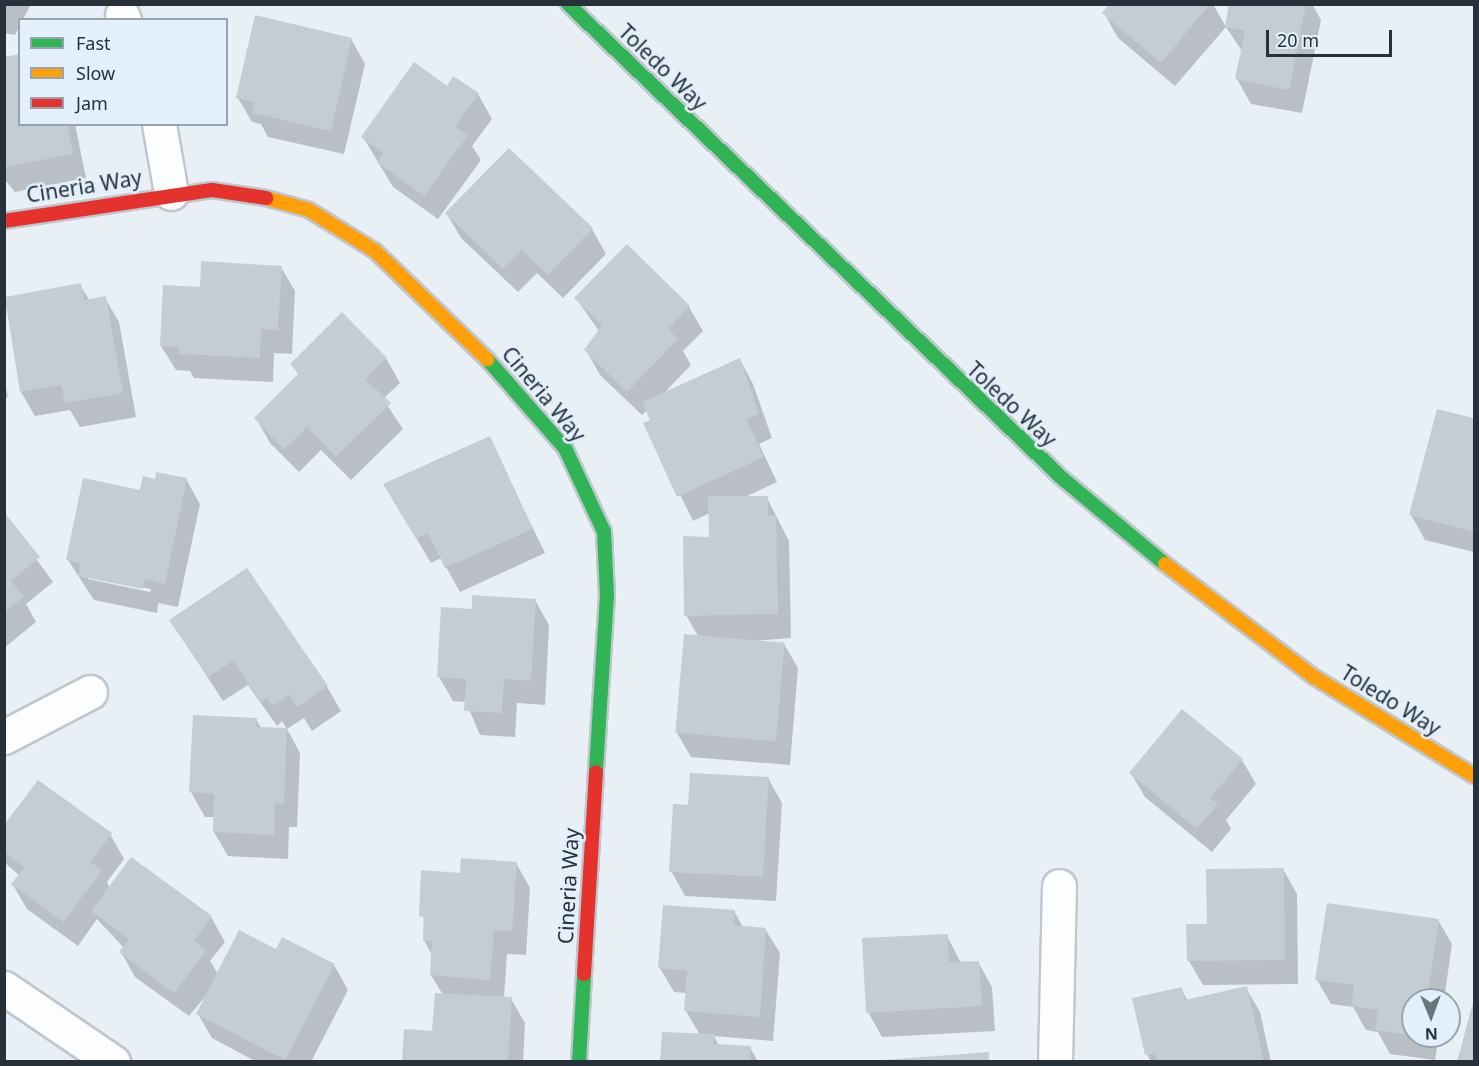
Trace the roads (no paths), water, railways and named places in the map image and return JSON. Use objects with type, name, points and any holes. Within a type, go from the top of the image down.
[{"type":"street","name":"Toledo Way","points":[[568,4],[1062,478],[1176,574],[1314,677],[1474,776]]},
{"type":"street","points":[[159,126],[171,193]]},
{"type":"street","name":"Cineria Way","points":[[4,221],[171,193],[254,194],[309,210],[348,231],[508,379],[565,448],[588,489],[604,532],[607,595],[579,1062]]},
{"type":"street","points":[[4,737],[90,692]]},
{"type":"street","points":[[1055,1062],[1059,886]]},
{"type":"street","points":[[4,988],[112,1062]]}]
